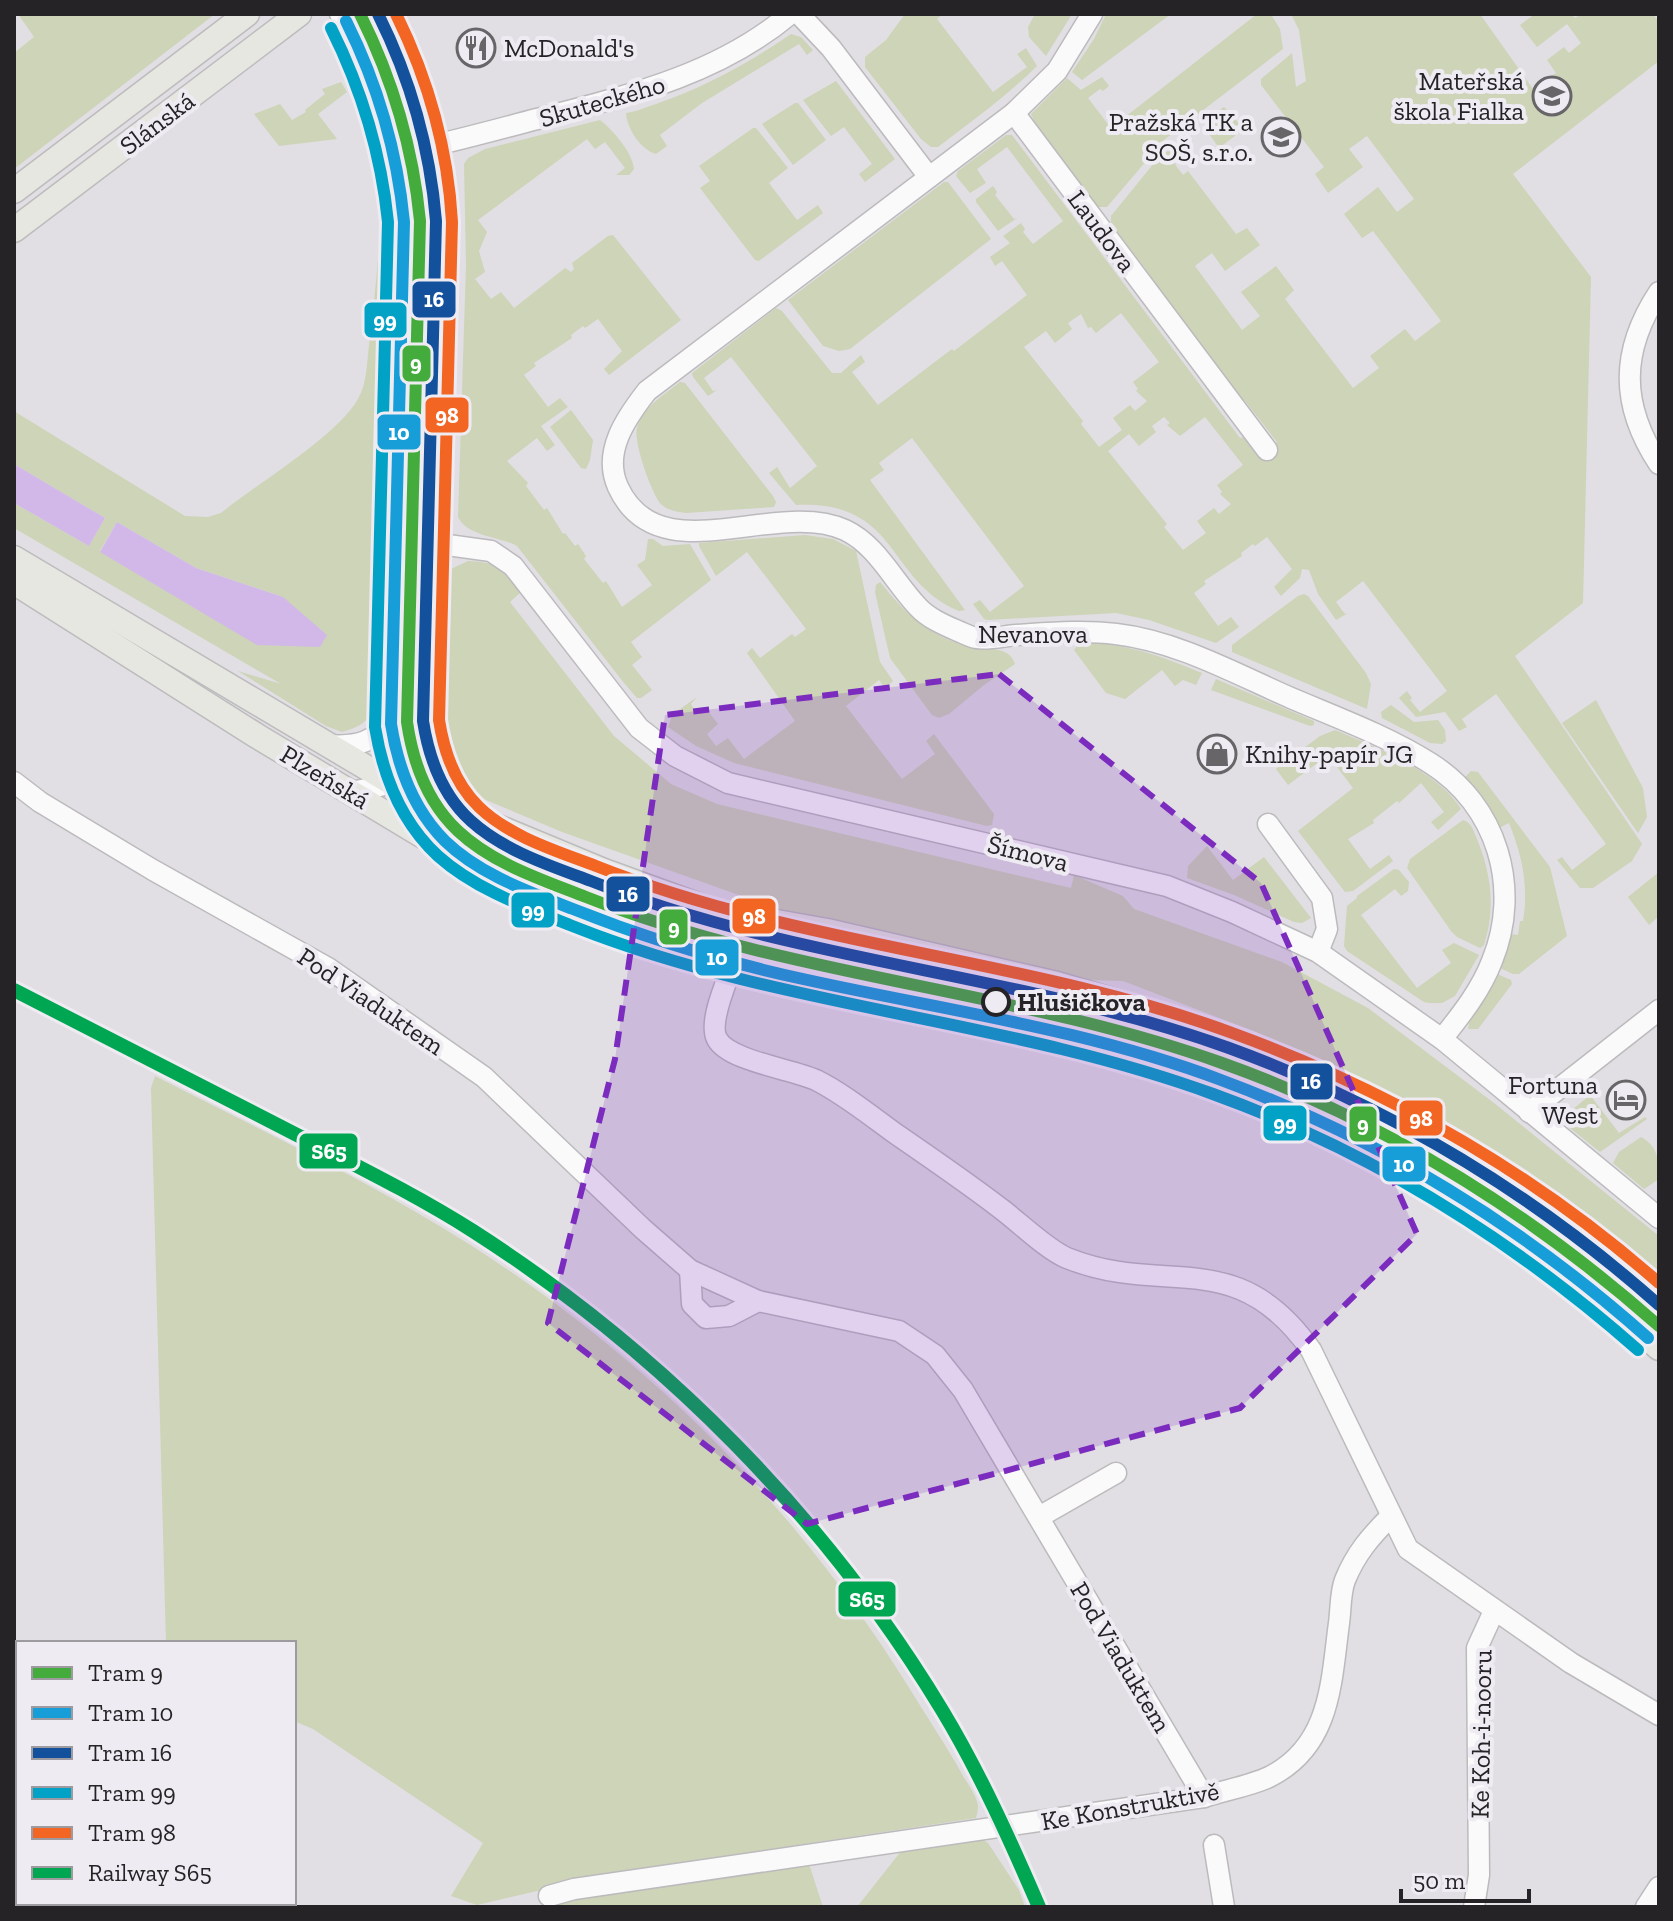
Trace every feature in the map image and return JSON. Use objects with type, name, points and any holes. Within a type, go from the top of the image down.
[{"type":"main road","name":"Slánská","points":[[14,191],[247,14]]},
{"type":"main road","name":"Slánská","points":[[14,230],[299,14]]},
{"type":"main road","name":"Plzeňská","points":[[14,558],[394,784],[604,871],[714,911],[827,931],[1019,974],[1192,1024],[1349,1090],[1504,1176],[1565,1217],[1659,1295]]},
{"type":"main road","name":"Plzeňská","points":[[14,582],[257,736],[418,833],[492,875],[575,913],[643,939],[814,989],[1177,1064],[1256,1089],[1335,1123],[1475,1203],[1599,1293],[1659,1348]]},
{"type":"street","points":[[340,14],[376,79],[404,176],[409,232],[389,752],[394,784],[418,833]]},
{"type":"street","points":[[386,14],[424,99],[439,183],[441,243],[425,713],[429,754],[450,790],[504,829]]},
{"type":"street","name":"Skuteckého","points":[[399,153],[607,103],[681,78],[739,51],[790,14]]},
{"type":"street","points":[[799,14],[831,48],[929,177]]},
{"type":"street","points":[[1014,113],[1057,71],[1092,14]]},
{"type":"street","name":"Nevanova","points":[[1014,113],[647,391],[621,428],[612,459],[616,483],[626,503],[644,519],[665,529],[708,531],[783,522],[813,522],[845,530],[869,547],[920,610],[947,626],[977,638],[1061,632],[1118,634],[1172,648],[1393,743],[1431,764],[1471,797],[1485,817],[1503,866],[1506,893],[1502,929],[1493,959],[1480,987],[1442,1039]]},
{"type":"street","name":"Laudova","points":[[1014,113],[1267,450]]},
{"type":"street","points":[[1659,292],[1647,310],[1634,349],[1629,382],[1634,418],[1659,464]]},
{"type":"street","name":"Šímova","points":[[397,538],[491,551],[501,556],[513,566],[639,728],[675,756],[728,783],[1167,886],[1318,952],[1442,1039],[1659,1218]]},
{"type":"street","points":[[327,745],[349,747],[368,740],[379,734],[392,716]]},
{"type":"street","points":[[351,792],[394,784],[409,776],[429,754]]},
{"type":"street","name":"Pod Viaduktem","points":[[14,782],[40,802],[153,870],[328,968],[484,1077],[690,1270],[758,1301],[899,1331],[935,1355],[963,1390],[1204,1797]]},
{"type":"street","points":[[1268,824],[1322,898],[1327,929],[1318,952]]},
{"type":"street","points":[[733,964],[715,1017],[715,1037],[727,1050],[816,1080],[995,1204],[1063,1257],[1101,1270],[1212,1279],[1256,1296],[1277,1310],[1311,1350],[1391,1516]]},
{"type":"street","points":[[1529,1112],[1659,1010]]},
{"type":"street","points":[[690,1270],[692,1304],[706,1318],[729,1316],[758,1301]]},
{"type":"street","points":[[1039,1517],[1116,1473]]},
{"type":"street","name":"Ke Koh-i-nooru","points":[[1391,1516],[1408,1549],[1571,1663],[1659,1715]]},
{"type":"street","name":"Ke Konstruktivě","points":[[549,1896],[574,1889],[1204,1797],[1268,1777],[1290,1762],[1320,1726],[1329,1702],[1344,1583],[1363,1544],[1391,1516]]},
{"type":"street","name":"Ke Koh-i-nooru","points":[[1474,1907],[1479,1875],[1477,1648],[1494,1611]]},
{"type":"street","points":[[1214,1845],[1224,1907]]},
{"type":"street","points":[[1646,1907],[1659,1887]]},
{"type":"highlighted area","points":[[999,674],[1261,883],[1417,1234],[1240,1408],[807,1524],[548,1323],[615,1059],[665,715]]},
{"type":"green space","points":[[18,14],[215,14],[14,169],[14,53],[34,37]]},
{"type":"green space","points":[[905,14],[943,14],[937,19],[993,92],[1027,67],[1017,54],[1026,48],[1037,66],[976,118],[938,147],[931,147],[921,139],[865,67],[865,57],[886,40]]},
{"type":"green space","points":[[1035,14],[1072,14],[1046,56],[1029,37],[1028,27]]},
{"type":"green space","points":[[1106,14],[1171,14],[1082,80],[1072,72]]},
{"type":"green space","points":[[1257,14],[1272,16],[1280,29],[1283,49],[1164,140],[1107,207],[1098,207],[1031,114],[1067,78],[1081,90],[1102,77],[1109,86],[1088,98],[1111,128]]},
{"type":"green space","points":[[1291,14],[1480,14],[1533,89],[1556,73],[1547,60],[1564,47],[1569,53],[1581,43],[1567,24],[1537,47],[1520,25],[1535,14],[1571,14],[1575,18],[1581,14],[1653,14],[1659,22],[1659,61],[1513,174],[1591,277],[1583,603],[1515,656],[1642,844],[1632,861],[1593,888],[1580,888],[1557,860],[1562,857],[1572,870],[1606,844],[1496,694],[1462,719],[1467,727],[1459,731],[1445,712],[1416,717],[1399,698],[1407,691],[1420,712],[1447,691],[1363,581],[1336,602],[1345,614],[1348,613],[1336,620],[1318,594],[1309,570],[1302,569],[1300,578],[1281,596],[1274,587],[1292,569],[1267,537],[1204,581],[1206,584],[1194,593],[1218,626],[1231,617],[1239,627],[1216,643],[1149,620],[1116,613],[984,619],[973,604],[980,600],[990,612],[1024,586],[912,438],[879,463],[884,470],[870,480],[965,610],[959,611],[935,598],[917,581],[874,528],[855,515],[830,507],[796,505],[769,473],[777,467],[790,488],[817,466],[731,357],[704,378],[713,391],[717,390],[708,396],[693,377],[692,373],[776,308],[782,311],[832,373],[841,373],[861,355],[865,362],[852,372],[878,405],[952,349],[954,351],[1027,295],[1002,261],[995,266],[990,257],[1010,243],[1003,236],[1021,223],[1025,229],[1023,232],[1033,244],[1063,221],[1007,147],[977,169],[986,183],[970,193],[956,176],[958,171],[1006,135],[1012,135],[1240,438],[1248,436],[1264,453],[1277,442],[1245,401],[1232,393],[1151,287],[1145,268],[1111,224],[1111,216],[1163,152],[1172,151],[1176,166],[1183,175],[1188,171],[1236,234],[1247,228],[1260,245],[1225,271],[1212,253],[1195,266],[1242,330],[1260,316],[1241,292],[1276,266],[1294,290],[1285,299],[1353,388],[1379,368],[1370,356],[1405,329],[1415,341],[1441,321],[1373,231],[1362,238],[1344,214],[1378,187],[1397,212],[1414,199],[1367,136],[1349,149],[1363,167],[1328,193],[1315,174],[1324,167],[1261,85],[1261,79],[1292,53],[1296,87],[1306,81],[1299,30]],"holes":[[[1121,313],[1159,362],[1133,382],[1138,389],[1136,391],[1147,401],[1135,411],[1130,405],[1113,418],[1122,430],[1099,447],[1081,424],[1083,421],[1024,347],[1046,331],[1055,343],[1072,329],[1068,323],[1081,314],[1088,328],[1091,327],[1096,333]],[[1164,417],[1170,423],[1167,425],[1180,436],[1205,417],[1243,465],[1217,485],[1222,492],[1220,494],[1231,504],[1219,514],[1214,508],[1197,521],[1206,533],[1183,550],[1164,527],[1167,524],[1108,451],[1129,434],[1139,446],[1156,432],[1152,426]]]},
{"type":"green space","points":[[791,34],[801,37],[813,50],[807,55],[799,44],[702,103],[660,135],[667,146],[656,154],[636,138],[626,113],[709,82]]},
{"type":"green space","points":[[836,81],[895,159],[865,182],[859,174],[872,164],[844,127],[831,136],[803,100]]},
{"type":"green space","points":[[341,82],[347,92],[318,114],[337,139],[279,146],[254,114],[280,104],[292,120],[325,94],[322,89]]},
{"type":"green space","points":[[795,103],[826,140],[793,165],[762,124]]},
{"type":"green space","points":[[1224,107],[1244,129],[1219,148],[1207,131],[1205,121]]},
{"type":"green space","points":[[600,120],[622,142],[634,169],[629,175],[616,175],[625,168],[605,142],[595,149],[587,139],[478,220],[487,232],[479,251],[485,272],[475,279],[491,299],[501,292],[514,308],[565,268],[571,272],[574,269],[572,263],[613,235],[681,320],[609,375],[604,369],[622,351],[598,319],[585,328],[583,326],[571,335],[572,338],[534,363],[536,366],[524,375],[548,407],[560,398],[568,407],[541,426],[555,445],[547,451],[537,438],[507,461],[528,483],[526,486],[544,510],[547,508],[563,534],[575,546],[578,544],[586,556],[584,559],[603,583],[606,581],[622,607],[652,585],[637,565],[645,560],[648,539],[663,546],[690,544],[711,580],[631,642],[642,657],[632,665],[652,690],[641,698],[637,698],[624,683],[517,546],[469,529],[458,517],[466,265],[464,164],[468,158],[485,149]]},
{"type":"green space","points":[[753,128],[788,168],[769,183],[797,220],[818,205],[823,213],[759,261],[755,260],[700,188],[710,181],[699,166]]},
{"type":"green space","points":[[948,182],[991,239],[850,349],[839,351],[823,346],[788,300]]},
{"type":"green space","points":[[993,186],[997,192],[995,195],[1014,219],[1017,218],[998,231],[976,202]]},
{"type":"green space","points":[[397,198],[400,234],[378,694],[367,719],[357,727],[342,732],[326,726],[238,671],[281,684],[14,528],[14,503],[89,546],[105,518],[14,464],[14,407],[17,413],[185,516],[208,517],[221,513],[315,444],[333,429],[358,399],[367,366],[382,204]],"holes":[[[117,522],[196,568],[283,597],[100,551]]]},
{"type":"green space","points":[[680,382],[685,383],[773,496],[776,502],[774,507],[686,513],[668,509],[658,500],[641,456],[637,428],[649,408]]},
{"type":"green space","points":[[571,410],[593,440],[586,469],[581,468],[550,427]]},
{"type":"green space","points":[[805,535],[833,539],[856,551],[880,662],[893,681],[885,688],[879,680],[846,706],[902,779],[935,754],[926,741],[934,734],[994,814],[992,825],[734,763],[696,746],[668,727],[673,714],[697,697],[691,704],[696,712],[705,707],[718,724],[707,734],[716,746],[728,738],[744,759],[795,721],[747,653],[752,648],[760,658],[792,634],[795,637],[806,629],[747,552],[716,576],[699,543]]},
{"type":"green space","points":[[468,561],[493,565],[510,577],[521,592],[510,602],[614,736],[671,784],[717,804],[1071,888],[1074,875],[1123,896],[1134,909],[1282,962],[1368,1008],[1494,1103],[1659,1236],[1659,1283],[1586,1221],[1467,1141],[1372,1086],[1256,1032],[1123,981],[1084,980],[789,913],[562,832],[486,800],[464,784],[456,771],[453,753],[443,752],[439,744],[443,579],[451,569]]},
{"type":"green space","points":[[880,582],[908,613],[928,629],[966,646],[1007,653],[1015,664],[949,714],[939,718],[932,715],[890,658],[875,592]]},
{"type":"green space","points":[[1304,594],[1366,673],[1371,684],[1367,709],[1232,652],[1232,645]]},
{"type":"green space","points":[[1079,643],[1142,651],[1202,673],[1196,685],[1183,680],[1175,686],[1162,670],[1125,699],[1106,693],[1074,650]]},
{"type":"green space","points":[[1216,679],[1314,721],[1314,725],[1211,690]]},
{"type":"green space","points":[[1596,700],[1643,788],[1647,817],[1638,833],[1562,723]]},
{"type":"green space","points":[[1391,705],[1414,722],[1438,720],[1445,730],[1446,741],[1442,744],[1430,743],[1382,718],[1381,712]]},
{"type":"green space","points":[[1335,730],[1422,772],[1438,783],[1461,809],[1438,830],[1431,822],[1444,812],[1421,783],[1399,803],[1397,801],[1373,820],[1374,823],[1348,839],[1370,869],[1389,855],[1393,861],[1353,891],[1345,892],[1298,831],[1353,788],[1328,755],[1288,785],[1276,769],[1320,736]]},
{"type":"green space","points":[[1471,771],[1478,772],[1550,867],[1567,936],[1519,974],[1500,968],[1511,934],[1518,935],[1520,921],[1523,921],[1525,883],[1521,859],[1509,823],[1499,828],[1485,801],[1465,777]]},
{"type":"green space","points":[[1463,820],[1473,830],[1489,878],[1490,918],[1484,945],[1480,948],[1451,931],[1407,868],[1410,859]]},
{"type":"green space","points":[[1207,846],[1233,880],[1264,857],[1311,918],[1302,923],[1294,922],[1187,878],[1188,866]]},
{"type":"green space","points":[[1394,869],[1399,870],[1409,882],[1408,891],[1401,896],[1395,889],[1361,915],[1417,988],[1451,963],[1442,950],[1454,943],[1479,955],[1455,996],[1442,1003],[1424,1002],[1344,946],[1347,906]]},
{"type":"green space","points":[[1659,872],[1659,916],[1649,925],[1628,897]]},
{"type":"green space","points":[[1497,974],[1511,980],[1512,984],[1478,1029],[1468,1029],[1470,1019]]},
{"type":"green space","points":[[155,1076],[353,1177],[431,1221],[535,1289],[598,1336],[657,1387],[767,1497],[864,1620],[972,1790],[978,1806],[976,1818],[791,1846],[810,1867],[823,1907],[549,1907],[568,1897],[537,1891],[477,1905],[451,1896],[483,1843],[313,1729],[296,1722],[296,1641],[166,1641],[151,1088]]},
{"type":"green space","points":[[1590,1095],[1619,1133],[1645,1117],[1647,1119],[1600,1152],[1560,1120]]},
{"type":"green space","points":[[1641,1137],[1654,1149],[1659,1166],[1659,1179],[1644,1189],[1613,1163],[1619,1152]]},
{"type":"green space","points":[[980,1838],[988,1843],[1019,1890],[1025,1907],[857,1907],[902,1850]]},
{"type":"shaded area","points":[[14,464],[105,518],[89,546],[14,503]]},
{"type":"shaded area","points":[[117,522],[196,568],[283,597],[327,635],[320,647],[257,645],[100,552]]},
{"type":"tram line","name":"9","points":[[360,14],[400,114],[420,221],[407,722],[423,781],[447,820],[472,843],[519,870],[664,924],[823,966],[1064,1017],[1144,1038],[1282,1086],[1398,1142],[1507,1208],[1610,1284],[1659,1326]]},
{"type":"tram line","name":"16","points":[[378,14],[400,64],[417,115],[429,167],[436,221],[423,721],[438,776],[461,811],[484,832],[528,857],[669,909],[829,950],[1071,1002],[1229,1048],[1288,1071],[1402,1125],[1456,1156],[1561,1226],[1659,1305]]},
{"type":"tram line","name":"98","points":[[396,14],[427,89],[441,142],[450,195],[452,222],[439,720],[452,767],[463,788],[479,807],[505,827],[534,842],[674,894],[754,916],[1077,987],[1157,1008],[1293,1057],[1405,1109],[1511,1171],[1612,1243],[1659,1283]]},
{"type":"tram line","name":"10","points":[[346,21],[368,69],[384,118],[404,222],[391,724],[409,787],[424,815],[445,841],[474,864],[523,889],[686,949],[774,972],[1118,1047],[1170,1062],[1280,1104],[1393,1158],[1499,1222],[1550,1258],[1648,1338]]},
{"type":"tram line","name":"99","points":[[331,28],[368,122],[388,222],[375,727],[383,763],[396,797],[425,843],[453,868],[503,897],[653,955],[813,996],[1055,1047],[1134,1068],[1271,1117],[1384,1171],[1490,1235],[1590,1309],[1638,1350]]},
{"type":"rail line","name":"S65","points":[[14,990],[365,1170],[452,1218],[543,1278],[674,1385],[735,1444],[792,1506],[846,1571],[896,1639],[969,1758],[1039,1907]]},
{"type":"place","name":"McDonald's","points":[[476,48]]},
{"type":"place","name":"Mateřská škola Fialka","points":[[1552,96]]},
{"type":"place","name":"Pražská TK a SOŠ, s.r.o.","points":[[1281,137]]},
{"type":"place","name":"Knihy-papír JG","points":[[1217,754]]},
{"type":"place","name":"Hlušičkova","points":[[996,1002]]},
{"type":"place","name":"Fortuna West","points":[[1626,1100]]}]
